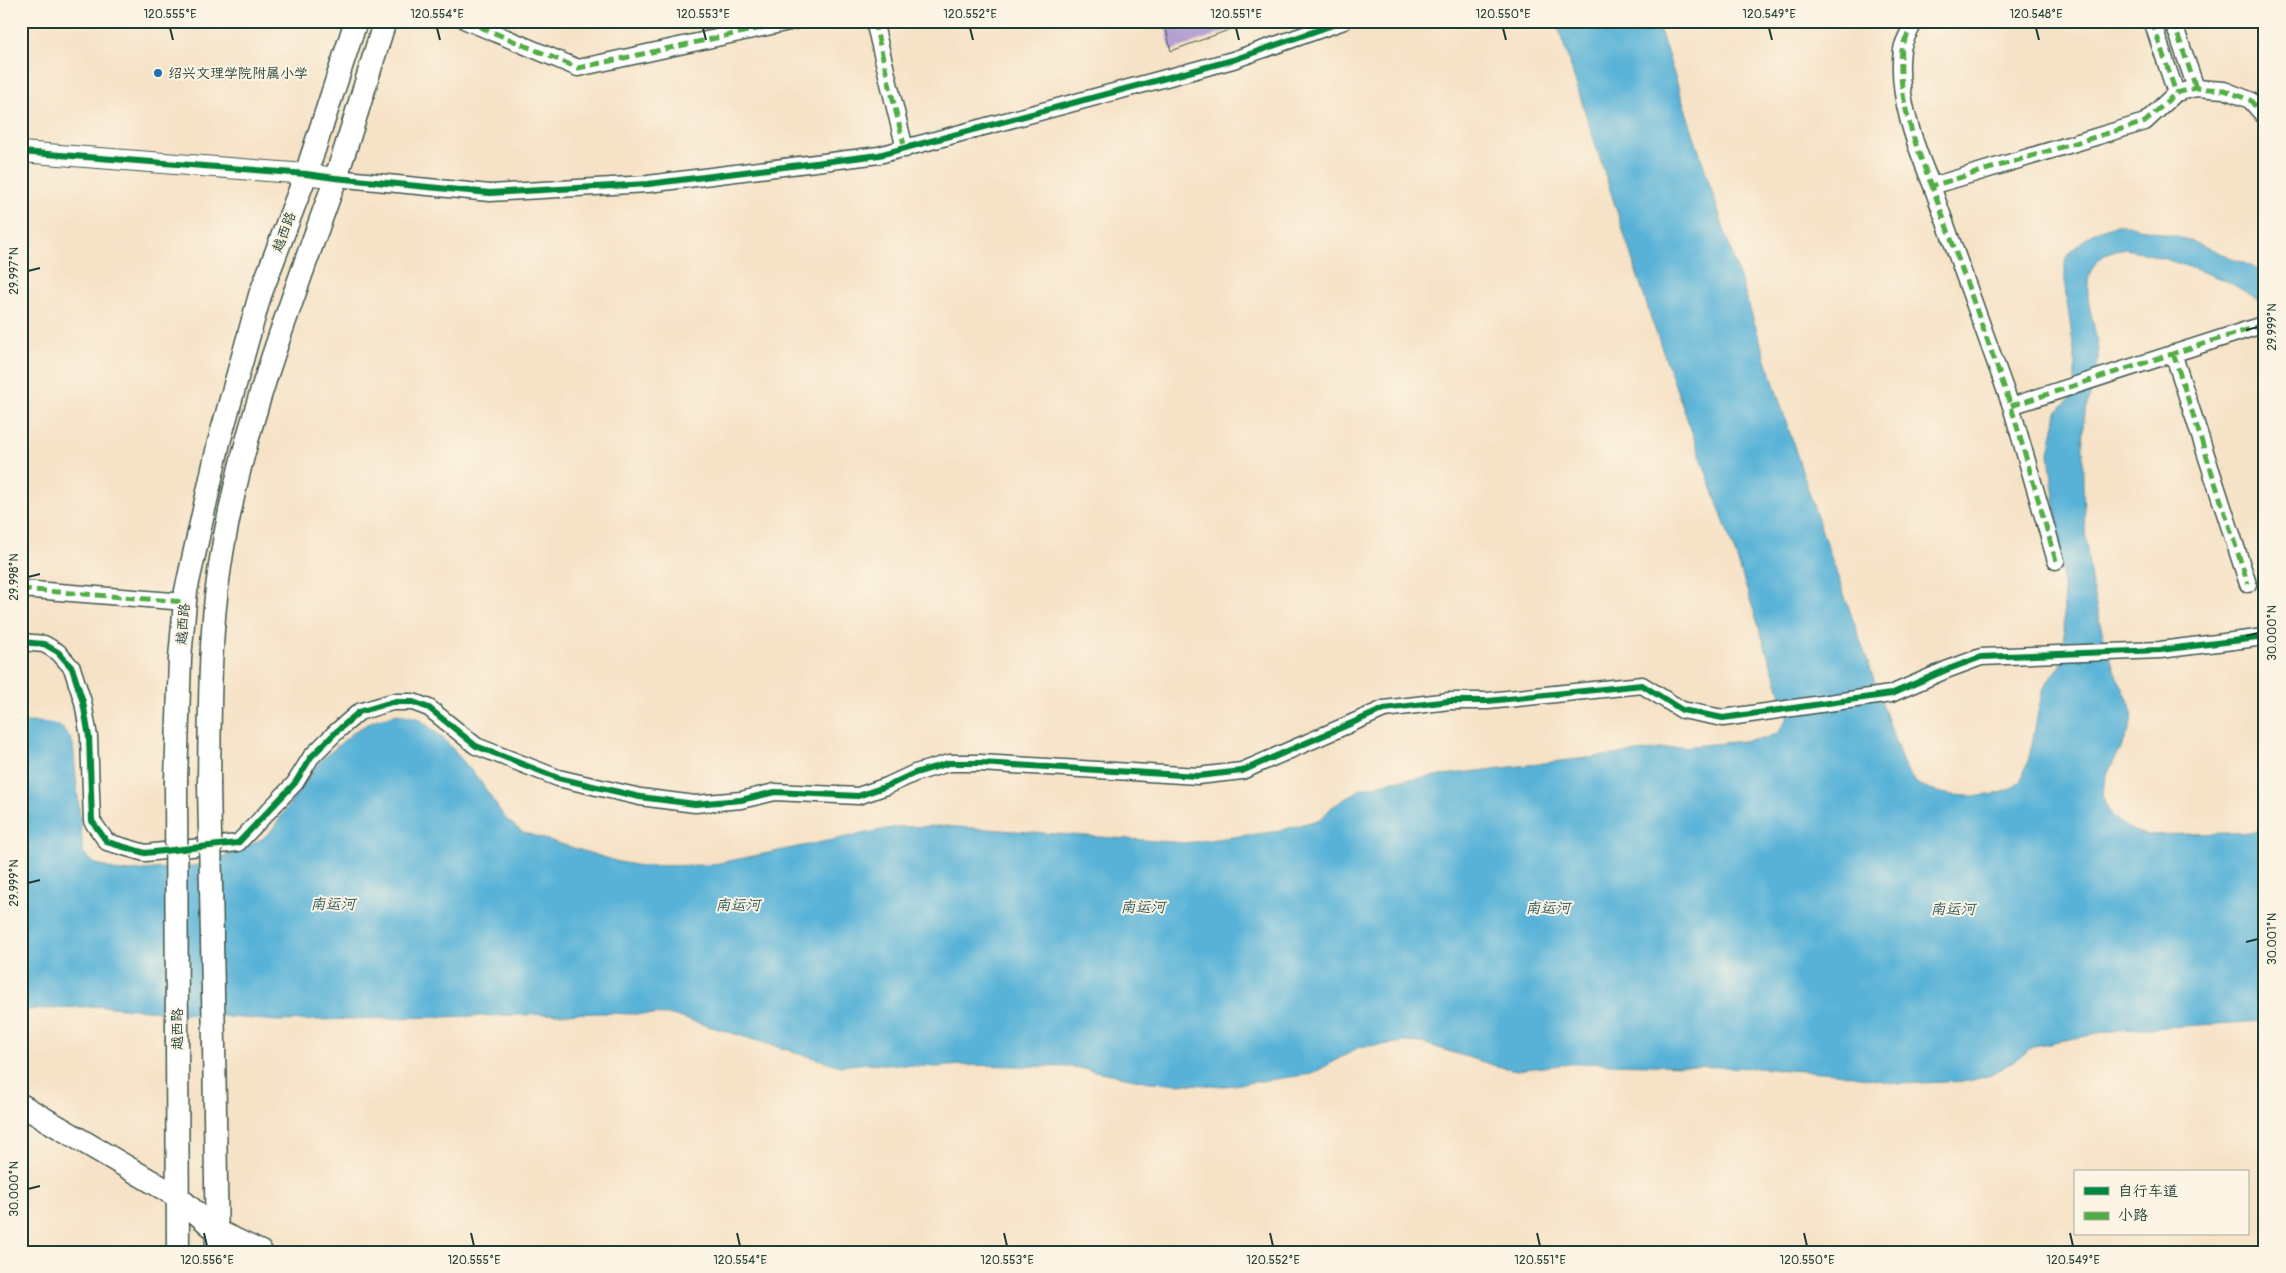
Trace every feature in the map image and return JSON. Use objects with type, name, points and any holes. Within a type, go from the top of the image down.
[{"type":"main road","name":"越西路","points":[[178,1252],[176,780],[180,658],[185,602],[224,423],[260,295],[306,174],[356,21]]},
{"type":"main road","points":[[217,1242],[209,783],[210,661],[219,575],[243,452],[291,298],[336,178],[385,21]]},
{"type":"main road","points":[[21,1105],[178,1197],[217,1242],[261,1252]]},
{"type":"street","points":[[466,21],[578,68],[794,21]]},
{"type":"street","points":[[874,21],[905,148]]},
{"type":"street","points":[[21,152],[306,174],[500,192],[648,184],[879,155],[1233,60],[1344,21]]},
{"type":"street","points":[[1915,21],[1902,48],[1902,91],[1919,156],[1932,186],[2011,406],[2056,561]]},
{"type":"street","points":[[2152,21],[2176,93]]},
{"type":"street","points":[[2173,21],[2196,88]]},
{"type":"street","points":[[1932,186],[2146,122],[2176,93],[2196,88],[2224,90],[2250,100],[2265,117]]},
{"type":"street","points":[[2011,406],[2265,324]]},
{"type":"street","points":[[2173,353],[2248,584]]},
{"type":"street","points":[[21,589],[185,602]]},
{"type":"street","points":[[21,642],[44,644],[58,652],[72,668],[83,702],[89,737],[92,821],[107,842],[145,853],[238,843],[283,795],[311,757],[336,732],[359,712],[392,702],[413,702],[429,708],[476,746],[558,778],[640,797],[695,804],[741,800],[775,792],[858,796],[887,786],[915,773],[949,763],[980,762],[1198,776],[1242,771],[1384,710],[1450,701],[1488,701],[1642,684],[1682,710],[1723,718],[1890,694],[1981,657],[2160,650],[2265,637]]},
{"type":"water","name":"南运河","points":[[1556,21],[1657,21],[1815,511],[1904,766],[1918,784],[1927,789],[1955,795],[1986,795],[2000,793],[2012,788],[2020,781],[2028,761],[2044,688],[2061,666],[2065,657],[2063,580],[2049,453],[2057,412],[2075,392],[2075,358],[2065,288],[2065,262],[2072,250],[2092,233],[2115,225],[2127,225],[2189,240],[2265,272],[2265,305],[2234,285],[2159,257],[2120,249],[2100,258],[2093,267],[2088,287],[2088,297],[2097,340],[2098,360],[2083,424],[2083,486],[2089,567],[2099,621],[2106,647],[2129,701],[2131,719],[2128,733],[2107,776],[2103,789],[2105,803],[2113,816],[2121,823],[2133,831],[2147,835],[2265,832],[2265,1021],[2119,1030],[2038,1045],[1991,1075],[1969,1081],[1900,1084],[1836,1073],[1757,1068],[1578,1063],[1517,1070],[1496,1066],[1422,1043],[1407,1042],[1359,1047],[1312,1074],[1225,1086],[1150,1082],[1075,1067],[961,1065],[937,1067],[866,1063],[841,1066],[672,1015],[598,1013],[278,1021],[100,1006],[21,1010],[21,722],[52,724],[64,730],[69,736],[73,744],[83,852],[94,863],[120,872],[201,865],[222,858],[262,839],[271,831],[319,762],[355,731],[375,720],[397,714],[418,718],[444,739],[480,781],[505,818],[522,832],[619,862],[641,866],[709,865],[896,827],[944,826],[1185,843],[1279,831],[1321,819],[1332,807],[1361,789],[1393,781],[1763,739],[1778,733],[1788,717],[1733,547],[1652,321]]},
{"type":"building","points":[[1164,21],[1248,21],[1248,23],[1171,51]]},
{"type":"marked path","points":[[466,21],[578,68],[794,21]]},
{"type":"marked path","points":[[874,21],[905,149]]},
{"type":"marked path","points":[[1915,21],[1903,46],[1902,84],[1908,120],[1932,186]]},
{"type":"marked path","points":[[2152,21],[2176,93]]},
{"type":"marked path","points":[[2173,21],[2196,88]]},
{"type":"marked path","points":[[2056,561],[2011,406],[1932,186],[2145,122],[2176,93],[2196,88],[2224,90],[2250,100],[2265,117]]},
{"type":"marked path","points":[[2011,406],[2265,324]]},
{"type":"marked path","points":[[2173,353],[2248,584]]},
{"type":"marked path","points":[[21,589],[185,602]]},
{"type":"cycle path","points":[[21,152],[306,174],[490,193],[648,184],[879,155],[1233,60],[1344,21]]},
{"type":"cycle path","points":[[21,642],[44,644],[58,652],[72,668],[83,702],[89,737],[92,821],[107,842],[145,853],[238,843],[295,783],[311,757],[336,732],[359,712],[392,702],[413,702],[429,708],[476,746],[558,778],[640,797],[695,804],[741,800],[775,792],[858,796],[887,786],[915,773],[949,763],[980,763],[1198,776],[1242,771],[1384,709],[1449,701],[1488,701],[1642,685],[1682,710],[1723,718],[1891,694],[1981,657],[2160,650],[2265,637]]},
{"type":"place","name":"绍兴文理学院附属小学","points":[[158,73]]}]
